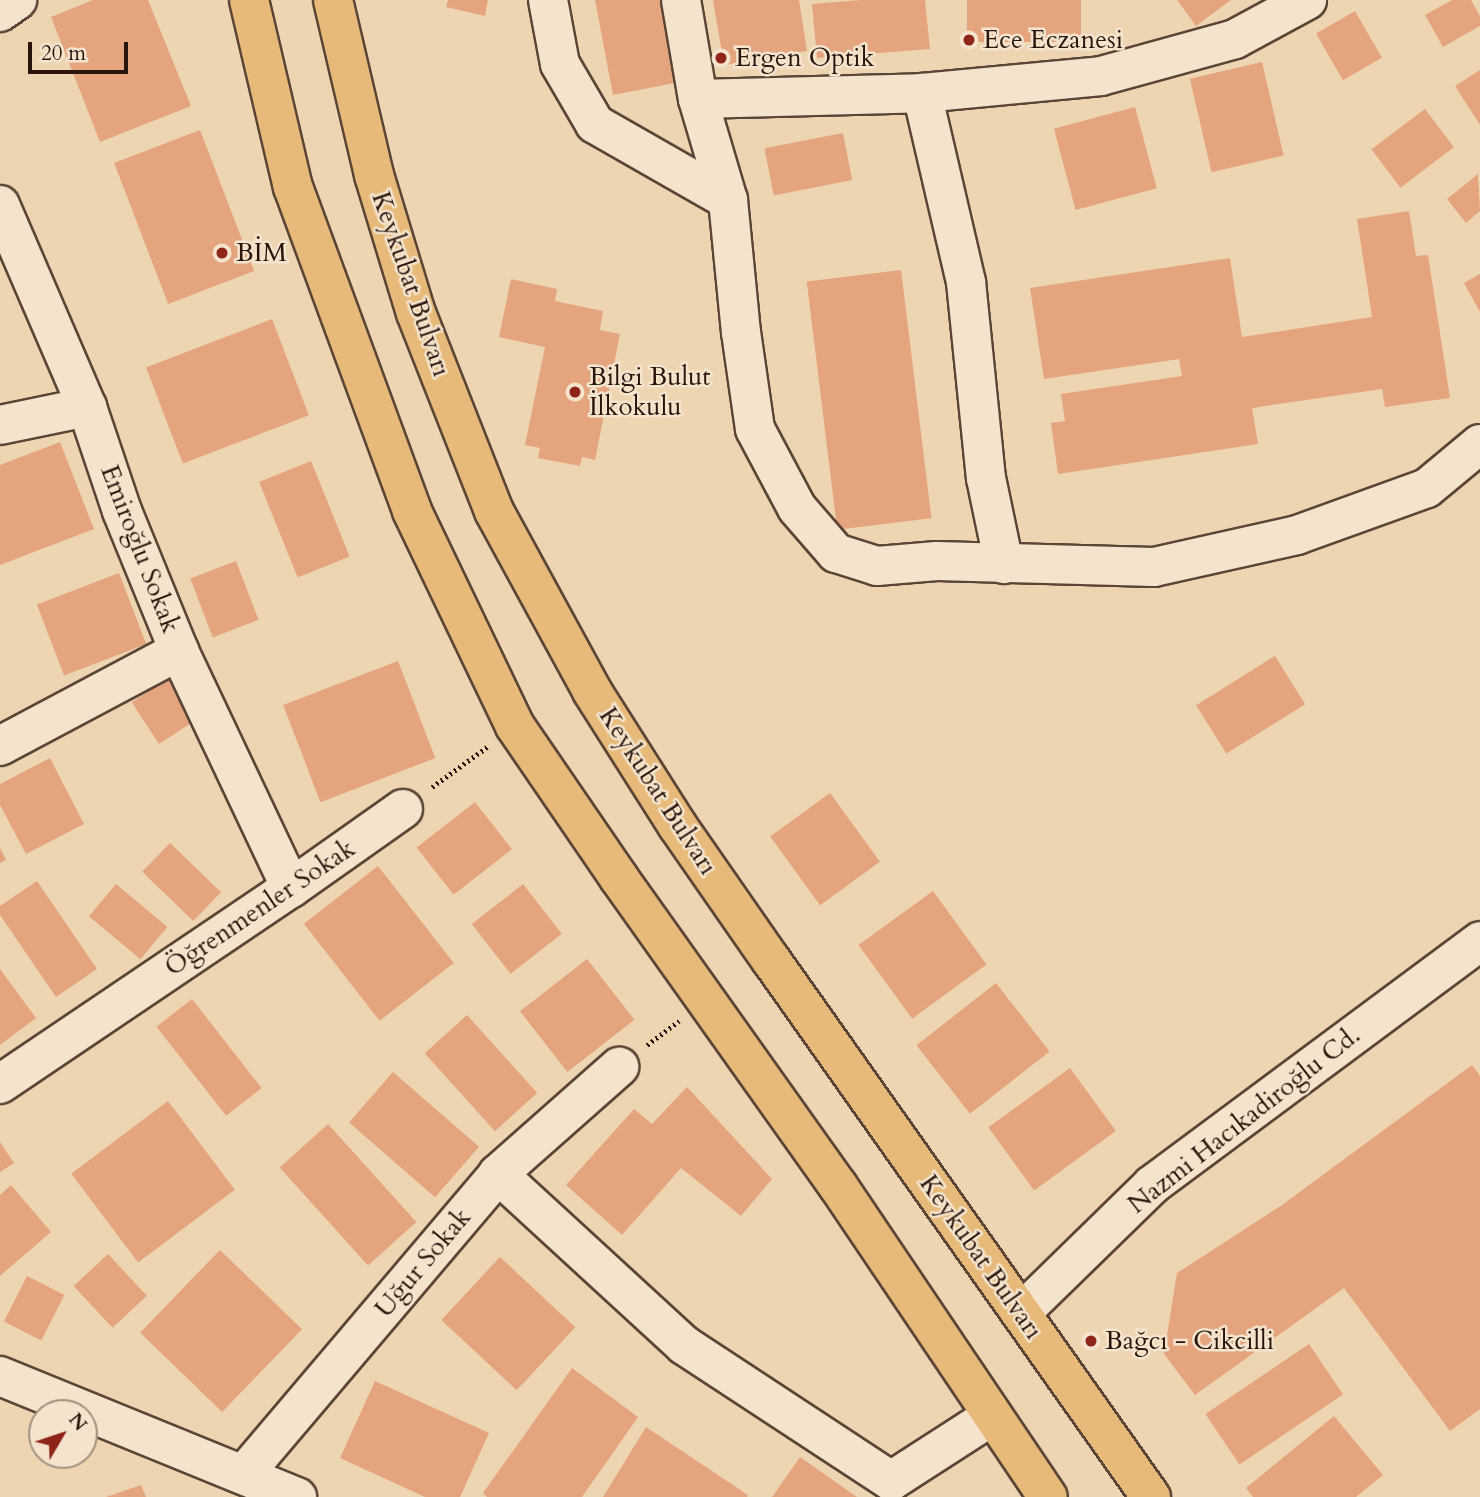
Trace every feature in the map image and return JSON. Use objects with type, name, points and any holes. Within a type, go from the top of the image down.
[{"type":"highway","points":[[249,0],[293,187],[412,510],[515,726],[838,1186],[1048,1497]]},
{"type":"highway","name":"Keykubat Bulvarı","points":[[333,0],[374,175],[416,313],[494,511],[592,691],[677,825],[1152,1497]]},
{"type":"street","points":[[0,12],[17,0]]},
{"type":"street","points":[[548,0],[560,64],[595,124],[728,200]]},
{"type":"street","points":[[681,0],[698,99],[728,200],[741,332],[755,429],[797,508],[836,552],[877,566],[937,561],[1154,567],[1297,535],[1427,488],[1480,444]]},
{"type":"street","points":[[698,99],[922,93],[1101,76],[1235,39],[1307,0]]},
{"type":"street","points":[[922,93],[966,282],[986,478],[1004,564]]},
{"type":"street","name":"Emiroğlu Sokak","points":[[0,205],[87,407],[122,511],[179,651],[291,888]]},
{"type":"street","points":[[0,425],[87,407]]},
{"type":"street","points":[[0,746],[179,651]]},
{"type":"street","name":"Öğrenmenler Sokak","points":[[0,1084],[291,888],[403,808]]},
{"type":"street","name":"Nazmi Hacıkadiroğlu Cd.","points":[[1021,1313],[1152,1185],[1480,942]]},
{"type":"street","name":"Uğur Sokak","points":[[244,1474],[498,1174],[619,1067]]},
{"type":"street","points":[[498,1174],[684,1345],[891,1481],[992,1416]]},
{"type":"street","points":[[0,1376],[297,1497]]},
{"type":"path","points":[[403,808],[515,726]]},
{"type":"path","points":[[619,1067],[706,1000]]},
{"type":"building","points":[[93,0],[148,0],[191,106],[100,142],[51,17]]},
{"type":"building","points":[[448,0],[488,0],[485,16],[446,7]]},
{"type":"building","points":[[595,0],[670,0],[685,81],[613,95]]},
{"type":"building","points":[[713,0],[799,0],[807,51],[724,65]]},
{"type":"building","points":[[860,0],[925,0],[930,49],[817,58],[812,4]]},
{"type":"building","points":[[967,0],[1081,0],[1081,42],[967,42]]},
{"type":"building","points":[[1177,0],[1231,0],[1196,26]]},
{"type":"building","points":[[1452,0],[1471,0],[1480,16],[1480,26],[1443,47],[1425,15]]},
{"type":"building","points":[[1355,11],[1382,58],[1343,80],[1316,34]]},
{"type":"building","points":[[1262,62],[1284,156],[1211,172],[1190,79]]},
{"type":"building","points":[[1480,70],[1480,125],[1455,86]]},
{"type":"building","points":[[1135,107],[1157,188],[1076,210],[1054,129]]},
{"type":"building","points":[[1425,109],[1454,147],[1400,188],[1371,149]]},
{"type":"building","points":[[200,130],[254,271],[168,304],[114,163]]},
{"type":"building","points":[[843,133],[852,180],[774,195],[764,148]]},
{"type":"building","points":[[1478,174],[1480,211],[1466,223],[1447,199]]},
{"type":"building","points":[[1409,211],[1416,256],[1428,255],[1450,398],[1385,407],[1382,389],[1252,408],[1258,444],[1058,474],[1051,423],[1065,421],[1061,394],[1182,376],[1179,359],[1044,379],[1030,288],[1230,258],[1242,337],[1372,317],[1357,219]]},
{"type":"building","points":[[901,270],[931,518],[837,530],[807,282]]},
{"type":"building","points":[[1480,274],[1480,312],[1464,283]]},
{"type":"building","points":[[511,279],[557,289],[555,301],[603,311],[600,330],[620,334],[595,460],[582,457],[580,466],[538,458],[540,448],[525,445],[545,347],[499,337]]},
{"type":"building","points":[[272,319],[309,415],[183,464],[146,367]]},
{"type":"building","points":[[60,442],[94,529],[0,565],[0,465]]},
{"type":"building","points":[[311,461],[350,556],[298,577],[259,482]]},
{"type":"building","points":[[236,561],[259,620],[213,637],[190,579]]},
{"type":"building","points":[[119,573],[146,644],[64,675],[37,605]]},
{"type":"building","points":[[1275,656],[1305,704],[1226,754],[1196,705]]},
{"type":"building","points":[[398,661],[435,758],[320,802],[283,705]]},
{"type":"building","points":[[172,676],[199,718],[159,744],[132,702]]},
{"type":"building","points":[[50,758],[84,824],[26,854],[0,805],[0,784]]},
{"type":"building","points":[[830,793],[880,862],[820,905],[770,836]]},
{"type":"building","points":[[475,802],[512,849],[454,895],[417,848]]},
{"type":"building","points":[[170,843],[221,892],[193,921],[142,872]]},
{"type":"building","points":[[0,848],[6,860],[0,863]]},
{"type":"building","points":[[378,866],[454,963],[380,1021],[304,924]]},
{"type":"building","points":[[37,881],[97,969],[56,997],[0,915],[0,906]]},
{"type":"building","points":[[116,884],[167,927],[140,959],[89,916]]},
{"type":"building","points":[[523,884],[562,934],[511,974],[472,924]]},
{"type":"building","points":[[933,891],[986,965],[912,1019],[859,945]]},
{"type":"building","points":[[587,959],[634,1020],[567,1072],[520,1011]]},
{"type":"building","points":[[0,969],[36,1018],[0,1045]]},
{"type":"building","points":[[996,983],[1050,1052],[970,1114],[916,1045]]},
{"type":"building","points":[[192,999],[262,1088],[226,1116],[157,1027]]},
{"type":"building","points":[[467,1015],[537,1093],[495,1131],[425,1053]]},
{"type":"building","points":[[1472,1065],[1480,1076],[1480,1409],[1450,1431],[1344,1288],[1195,1395],[1164,1354],[1177,1273],[1282,1205]]},
{"type":"building","points":[[1070,1068],[1116,1131],[1034,1190],[988,1127]]},
{"type":"building","points":[[393,1072],[479,1147],[435,1197],[349,1123]]},
{"type":"building","points":[[687,1087],[772,1179],[741,1216],[681,1168],[622,1235],[566,1185],[634,1109],[652,1124]]},
{"type":"building","points":[[168,1101],[235,1190],[138,1262],[71,1174]]},
{"type":"building","points":[[328,1124],[416,1222],[368,1266],[280,1167]]},
{"type":"building","points":[[0,1142],[14,1163],[0,1172]]},
{"type":"building","points":[[11,1185],[51,1232],[0,1276],[0,1195]]},
{"type":"building","points":[[220,1250],[302,1329],[222,1412],[140,1333]]},
{"type":"building","points":[[108,1254],[147,1296],[113,1328],[74,1286]]},
{"type":"building","points":[[500,1257],[575,1327],[517,1390],[441,1320]]},
{"type":"building","points":[[27,1276],[64,1295],[41,1341],[4,1321]]},
{"type":"building","points":[[1309,1344],[1343,1395],[1239,1464],[1205,1414]]},
{"type":"building","points":[[572,1368],[638,1417],[582,1497],[487,1497],[483,1493]]},
{"type":"building","points":[[375,1381],[489,1433],[460,1497],[425,1497],[340,1458]]},
{"type":"building","points":[[1334,1416],[1383,1475],[1356,1497],[1253,1497],[1246,1488]]},
{"type":"building","points":[[646,1427],[748,1495],[747,1497],[603,1497]]},
{"type":"building","points":[[800,1457],[857,1497],[772,1497]]},
{"type":"building","points":[[141,1485],[146,1497],[106,1497]]},
{"type":"place","name":"Ece Eczanesi","points":[[969,40]]},
{"type":"place","name":"Ergen Optik","points":[[721,58]]},
{"type":"place","name":"BİM","points":[[222,253]]},
{"type":"place","name":"Bilgi Bulut İlkokulu","points":[[575,392]]},
{"type":"place","name":"Bağcı - Cikcilli","points":[[1091,1341]]}]
